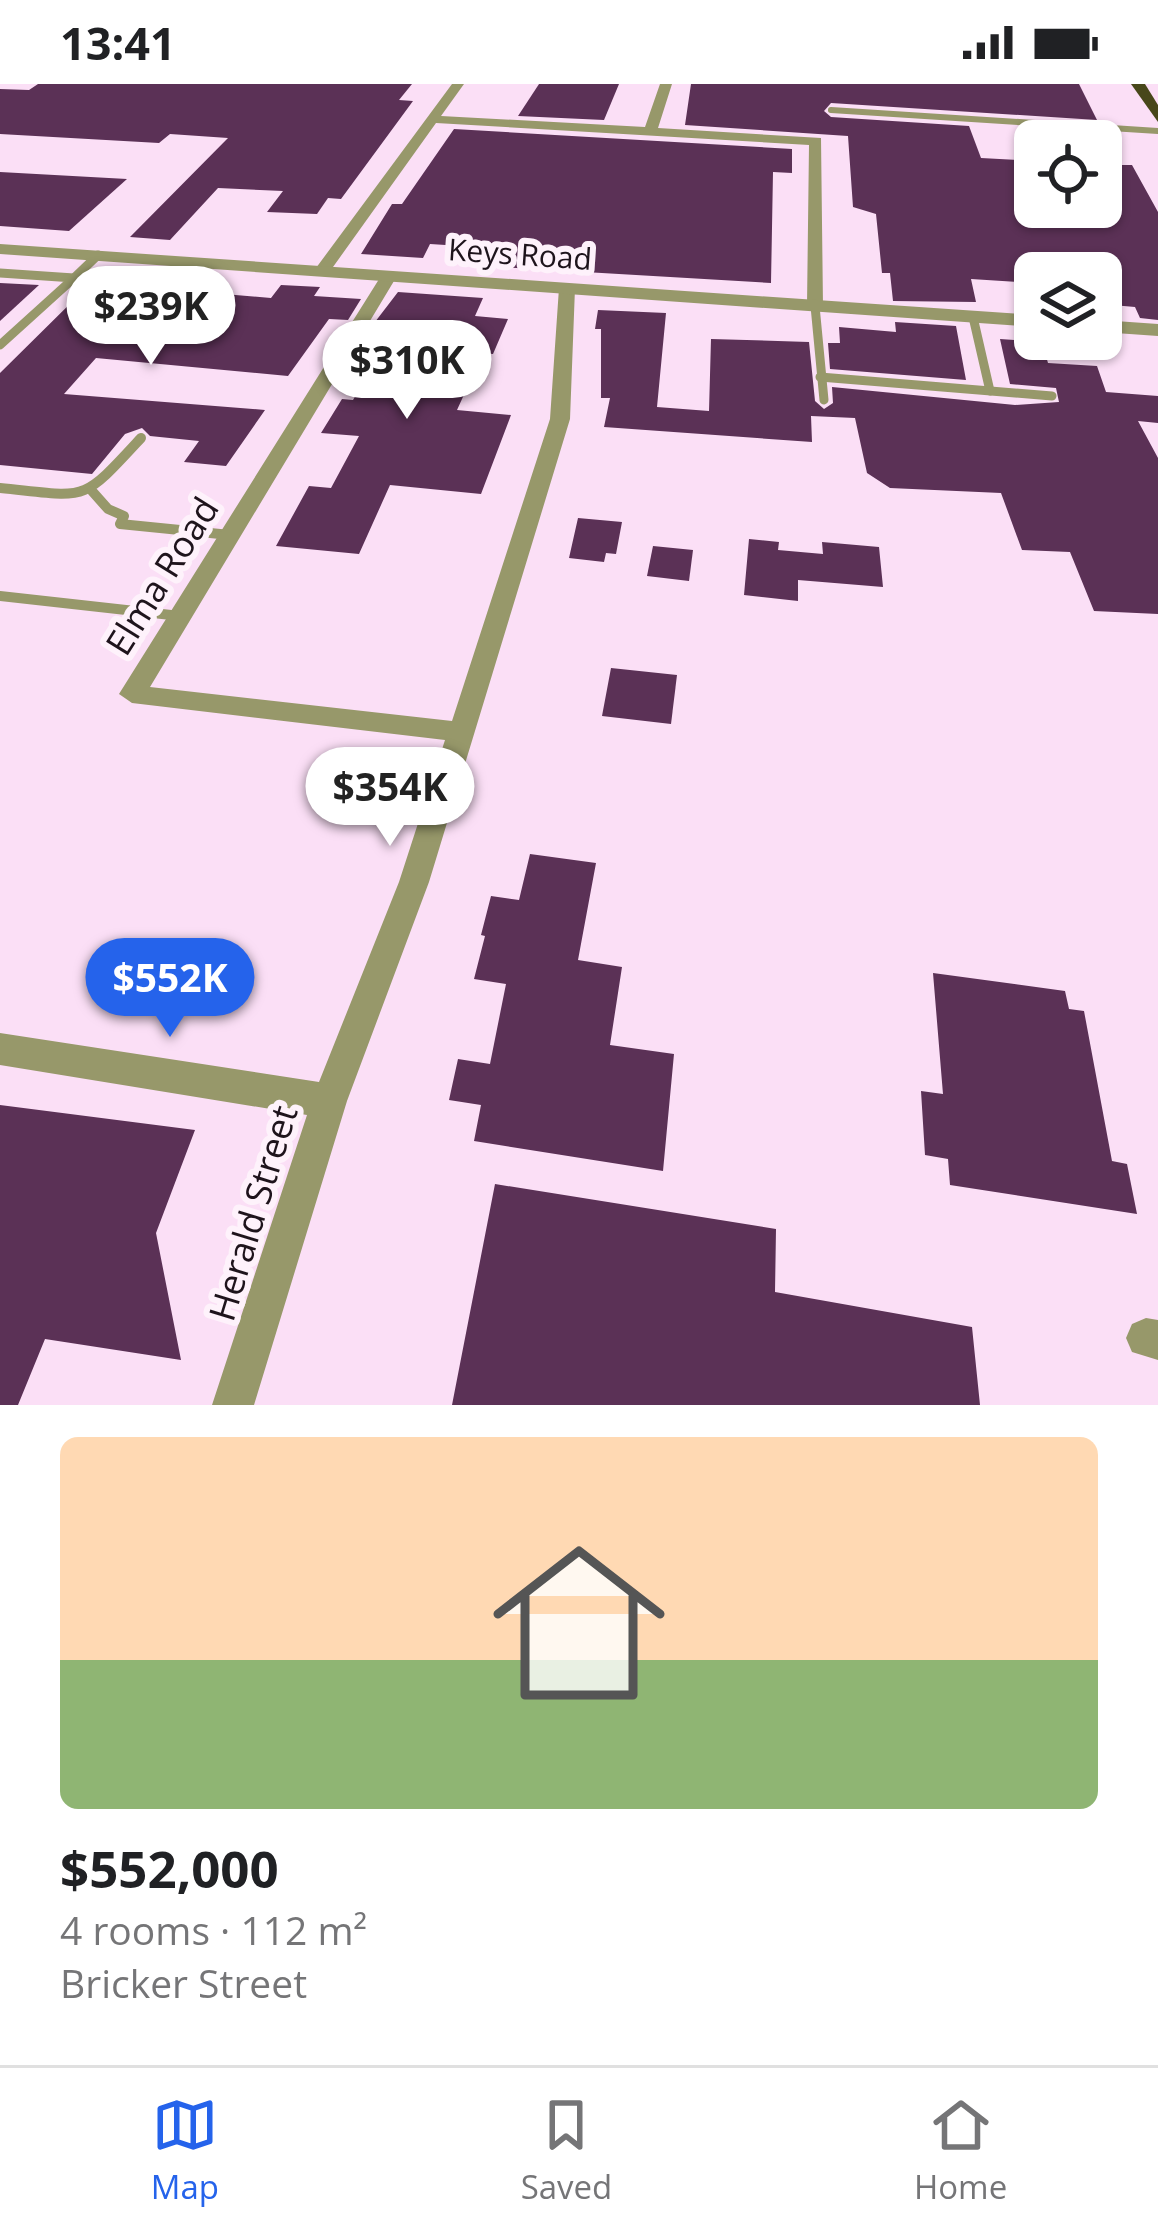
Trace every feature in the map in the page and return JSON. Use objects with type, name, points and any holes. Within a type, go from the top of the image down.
[{"type":"highway","points":[[1147,91],[1158,117]]},
{"type":"street","points":[[322,272],[458,84]]},
{"type":"street","points":[[650,131],[666,84]]},
{"type":"street","points":[[432,119],[816,141],[815,306]]},
{"type":"street","name":"Keys Road","points":[[0,249],[1014,320]]},
{"type":"street","name":"Elma Road","points":[[389,276],[132,694],[461,732]]},
{"type":"street","name":"Herald Street","points":[[233,1405],[329,1101],[414,882],[560,419],[567,288]]},
{"type":"street","points":[[1122,327],[1158,330]]},
{"type":"street","points":[[0,1048],[329,1101]]},
{"type":"lane","points":[[831,110],[1158,131]]},
{"type":"lane","points":[[0,345],[98,255]]},
{"type":"lane","points":[[0,272],[140,282]]},
{"type":"lane","points":[[815,306],[824,400]]},
{"type":"lane","points":[[973,317],[990,391]]},
{"type":"lane","points":[[820,377],[1052,395]]},
{"type":"lane","points":[[0,488],[66,495],[92,491],[141,438]]},
{"type":"lane","points":[[92,491],[108,509],[124,516],[120,524],[230,535]]},
{"type":"lane","points":[[0,596],[180,616]]},
{"type":"building","points":[[38,84],[412,84],[399,100],[413,101],[341,199],[328,198],[317,214],[267,212],[283,191],[218,188],[170,240],[130,237],[228,138],[170,134],[159,143],[0,134],[0,89],[29,90]]},
{"type":"building","points":[[539,84],[619,84],[604,120],[518,116]]},
{"type":"building","points":[[691,84],[1079,84],[1097,120],[831,103],[824,111],[831,117],[969,126],[981,158],[1014,160],[1014,228],[1122,228],[1122,165],[1132,165],[1158,212],[1158,320],[1140,318],[1135,307],[1122,306],[1122,252],[1014,252],[1014,282],[971,279],[976,302],[893,301],[890,273],[882,273],[876,214],[853,207],[848,136],[685,125]]},
{"type":"building","points":[[454,129],[792,149],[792,173],[773,172],[771,283],[500,267],[508,249],[430,244],[423,258],[361,254],[392,204],[402,204]]},
{"type":"building","points":[[0,172],[127,179],[69,231],[0,226]]},
{"type":"building","points":[[156,278],[221,283],[212,293],[271,298],[281,285],[320,287],[314,296],[361,299],[348,320],[329,319],[288,376],[96,358],[64,394],[265,410],[226,466],[184,462],[199,441],[150,436],[142,428],[125,434],[92,474],[0,465],[0,373],[86,288],[143,291]]},
{"type":"building","points":[[0,283],[39,285],[0,321]]},
{"type":"building","points":[[398,292],[483,298],[475,316],[508,319],[493,354],[483,353],[457,410],[511,415],[481,494],[390,485],[359,554],[276,546],[309,486],[331,488],[359,436],[321,433],[342,399],[353,400],[395,328],[377,327],[380,322],[375,322]]},
{"type":"building","points":[[598,310],[666,313],[657,407],[709,411],[711,339],[809,342],[815,401],[824,409],[833,403],[832,387],[1015,405],[1059,402],[1056,388],[1010,384],[1000,339],[1014,340],[1014,360],[1097,366],[1106,392],[1158,396],[1158,423],[1138,421],[1158,458],[1158,614],[1094,611],[1070,552],[1022,550],[1001,493],[890,488],[867,473],[855,418],[811,416],[812,442],[604,427],[610,398],[601,398],[601,329],[595,329]]},
{"type":"building","points":[[895,322],[956,326],[966,380],[830,369],[828,343],[840,343],[839,327],[896,332]]},
{"type":"building","points":[[578,518],[622,522],[616,554],[606,553],[604,562],[569,558]]},
{"type":"building","points":[[749,539],[779,542],[778,550],[823,554],[822,542],[879,547],[883,587],[798,580],[798,601],[744,595]]},
{"type":"building","points":[[653,546],[693,550],[689,581],[647,576]]},
{"type":"building","points":[[611,668],[677,675],[671,724],[602,716]]},
{"type":"building","points":[[530,854],[596,863],[578,960],[622,967],[610,1045],[674,1054],[663,1171],[474,1141],[481,1105],[449,1100],[458,1059],[490,1064],[506,984],[474,979],[485,936],[481,935],[491,896],[519,900]]},
{"type":"building","points":[[933,973],[1065,991],[1069,1009],[1084,1011],[1112,1161],[1127,1164],[1137,1214],[950,1185],[948,1159],[925,1155],[921,1091],[943,1094]]},
{"type":"building","points":[[0,1105],[195,1130],[156,1233],[181,1360],[45,1339],[18,1405],[0,1405]]},
{"type":"building","points":[[495,1184],[776,1229],[775,1292],[972,1327],[980,1405],[452,1405]]}]
